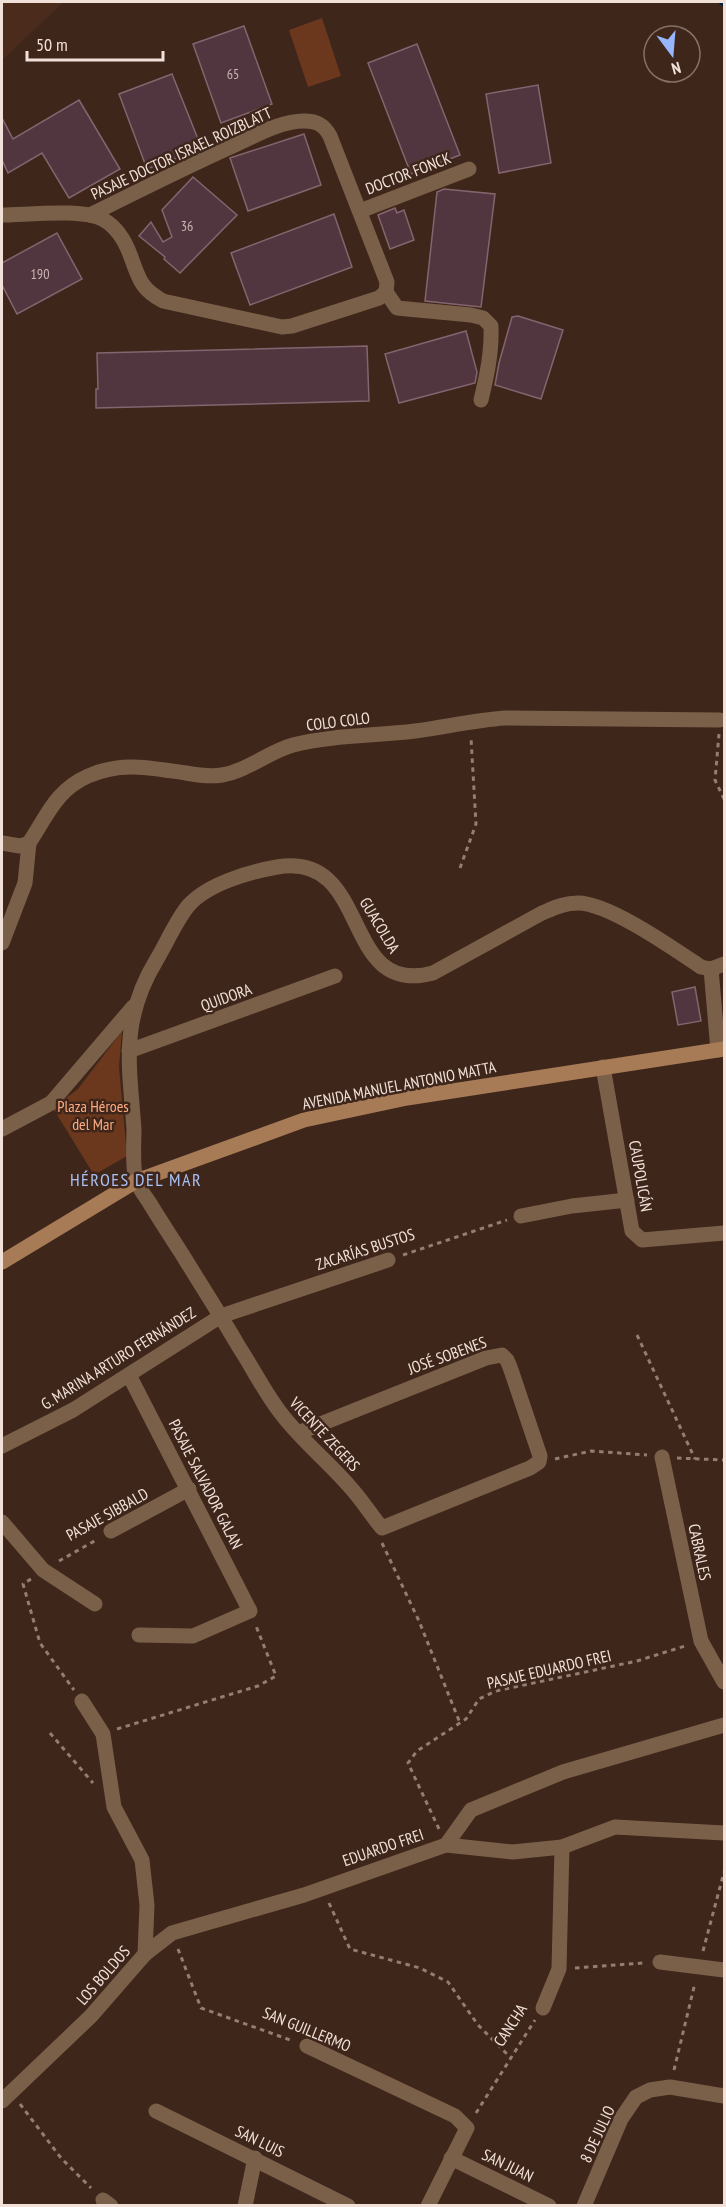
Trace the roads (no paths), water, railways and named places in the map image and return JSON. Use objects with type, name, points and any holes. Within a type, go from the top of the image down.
[{"type":"main road","name":"AVENIDA MANUEL ANTONIO MATTA","points":[[2,1262],[136,1181],[304,1120],[407,1098],[721,1049]]},
{"type":"street","name":"PASAJE DOCTOR ISRAEL ROIZBLATT","points":[[90,215],[200,160],[287,123],[304,121],[318,123],[325,127],[360,211],[387,282],[386,292]]},
{"type":"street","name":"DOCTOR FONCK","points":[[360,211],[469,169]]},
{"type":"street","points":[[2,215],[90,215],[104,220],[118,232],[127,245],[141,283],[149,293],[163,301],[282,327],[292,326],[379,298],[386,292],[397,308],[483,318],[491,326],[492,344],[480,400]]},
{"type":"street","name":"COLO COLO","points":[[29,843],[50,806],[66,790],[85,777],[110,767],[136,766],[201,776],[220,776],[235,772],[273,751],[295,745],[505,718],[720,720]]},
{"type":"street","points":[[2,843],[20,846],[29,843],[25,882],[2,943]]},
{"type":"street","name":"GUACOLDA","points":[[2,1129],[51,1103],[135,1004],[151,969],[188,906],[202,894],[238,876],[279,867],[297,866],[316,871],[328,879],[339,892],[371,952],[380,964],[394,974],[407,977],[433,973],[559,905],[579,903],[596,907],[646,932],[701,967],[718,967],[721,1049]]},
{"type":"street","name":"QUIDORA","points":[[129,1051],[335,976]]},
{"type":"street","name":"GUACOLDA","points":[[135,1004],[129,1051],[136,1181]]},
{"type":"street","name":"CAUPOLICÁN","points":[[603,1068],[632,1231],[642,1240],[724,1233]]},
{"type":"street","name":"VICENTE ZEGERS","points":[[136,1181],[278,1410],[350,1487],[382,1528]]},
{"type":"street","points":[[520,1216],[572,1206],[627,1200]]},
{"type":"street","name":"ZACARÍAS BUSTOS","points":[[221,1316],[388,1260]]},
{"type":"street","name":"G. MARINA ARTURO FERNÁNDEZ","points":[[2,1446],[73,1410],[221,1316]]},
{"type":"street","name":"JOSÉ SOBENES","points":[[298,1433],[486,1358],[502,1355],[507,1360],[535,1438],[540,1456],[539,1462],[530,1468],[382,1528]]},
{"type":"street","name":"PASAJE SALVADOR GALAN","points":[[129,1375],[250,1611],[193,1636],[139,1635]]},
{"type":"street","name":"CABRALES","points":[[662,1457],[701,1641],[724,1682]]},
{"type":"street","name":"PASAJE SIBBALD","points":[[111,1531],[189,1489]]},
{"type":"street","points":[[2,1522],[43,1570],[95,1604]]},
{"type":"street","name":"LOS BOLDOS","points":[[7,2096],[91,2016],[145,1954],[147,1905],[142,1860],[114,1807],[103,1734],[82,1701]]},
{"type":"street","name":"EDUARDO FREI","points":[[145,1954],[172,1933],[304,1895],[446,1845],[471,1810],[563,1772],[724,1725]]},
{"type":"street","points":[[446,1845],[513,1852],[562,1848],[615,1827],[724,1833]]},
{"type":"street","name":"CANCHA","points":[[543,2008],[559,1969],[562,1848]]},
{"type":"street","points":[[660,1962],[724,1970]]},
{"type":"street","name":"SAN GUILLERMO","points":[[308,2046],[455,2116],[467,2128],[452,2158]]},
{"type":"street","name":"8 DE JULIO","points":[[584,2205],[621,2119],[636,2097],[650,2090],[670,2086],[724,2096]]},
{"type":"street","name":"SAN LUIS","points":[[156,2111],[348,2205]]},
{"type":"street","points":[[245,2205],[255,2158]]},
{"type":"street","points":[[428,2205],[452,2158]]},
{"type":"street","name":"SAN JUAN","points":[[452,2158],[549,2205]]},
{"type":"district","name":"HÉROES DEL MAR","points":[[136,1179]]},
{"type":"park label","name":"Plaza Héroes del Mar","points":[[93,1115]]}]
